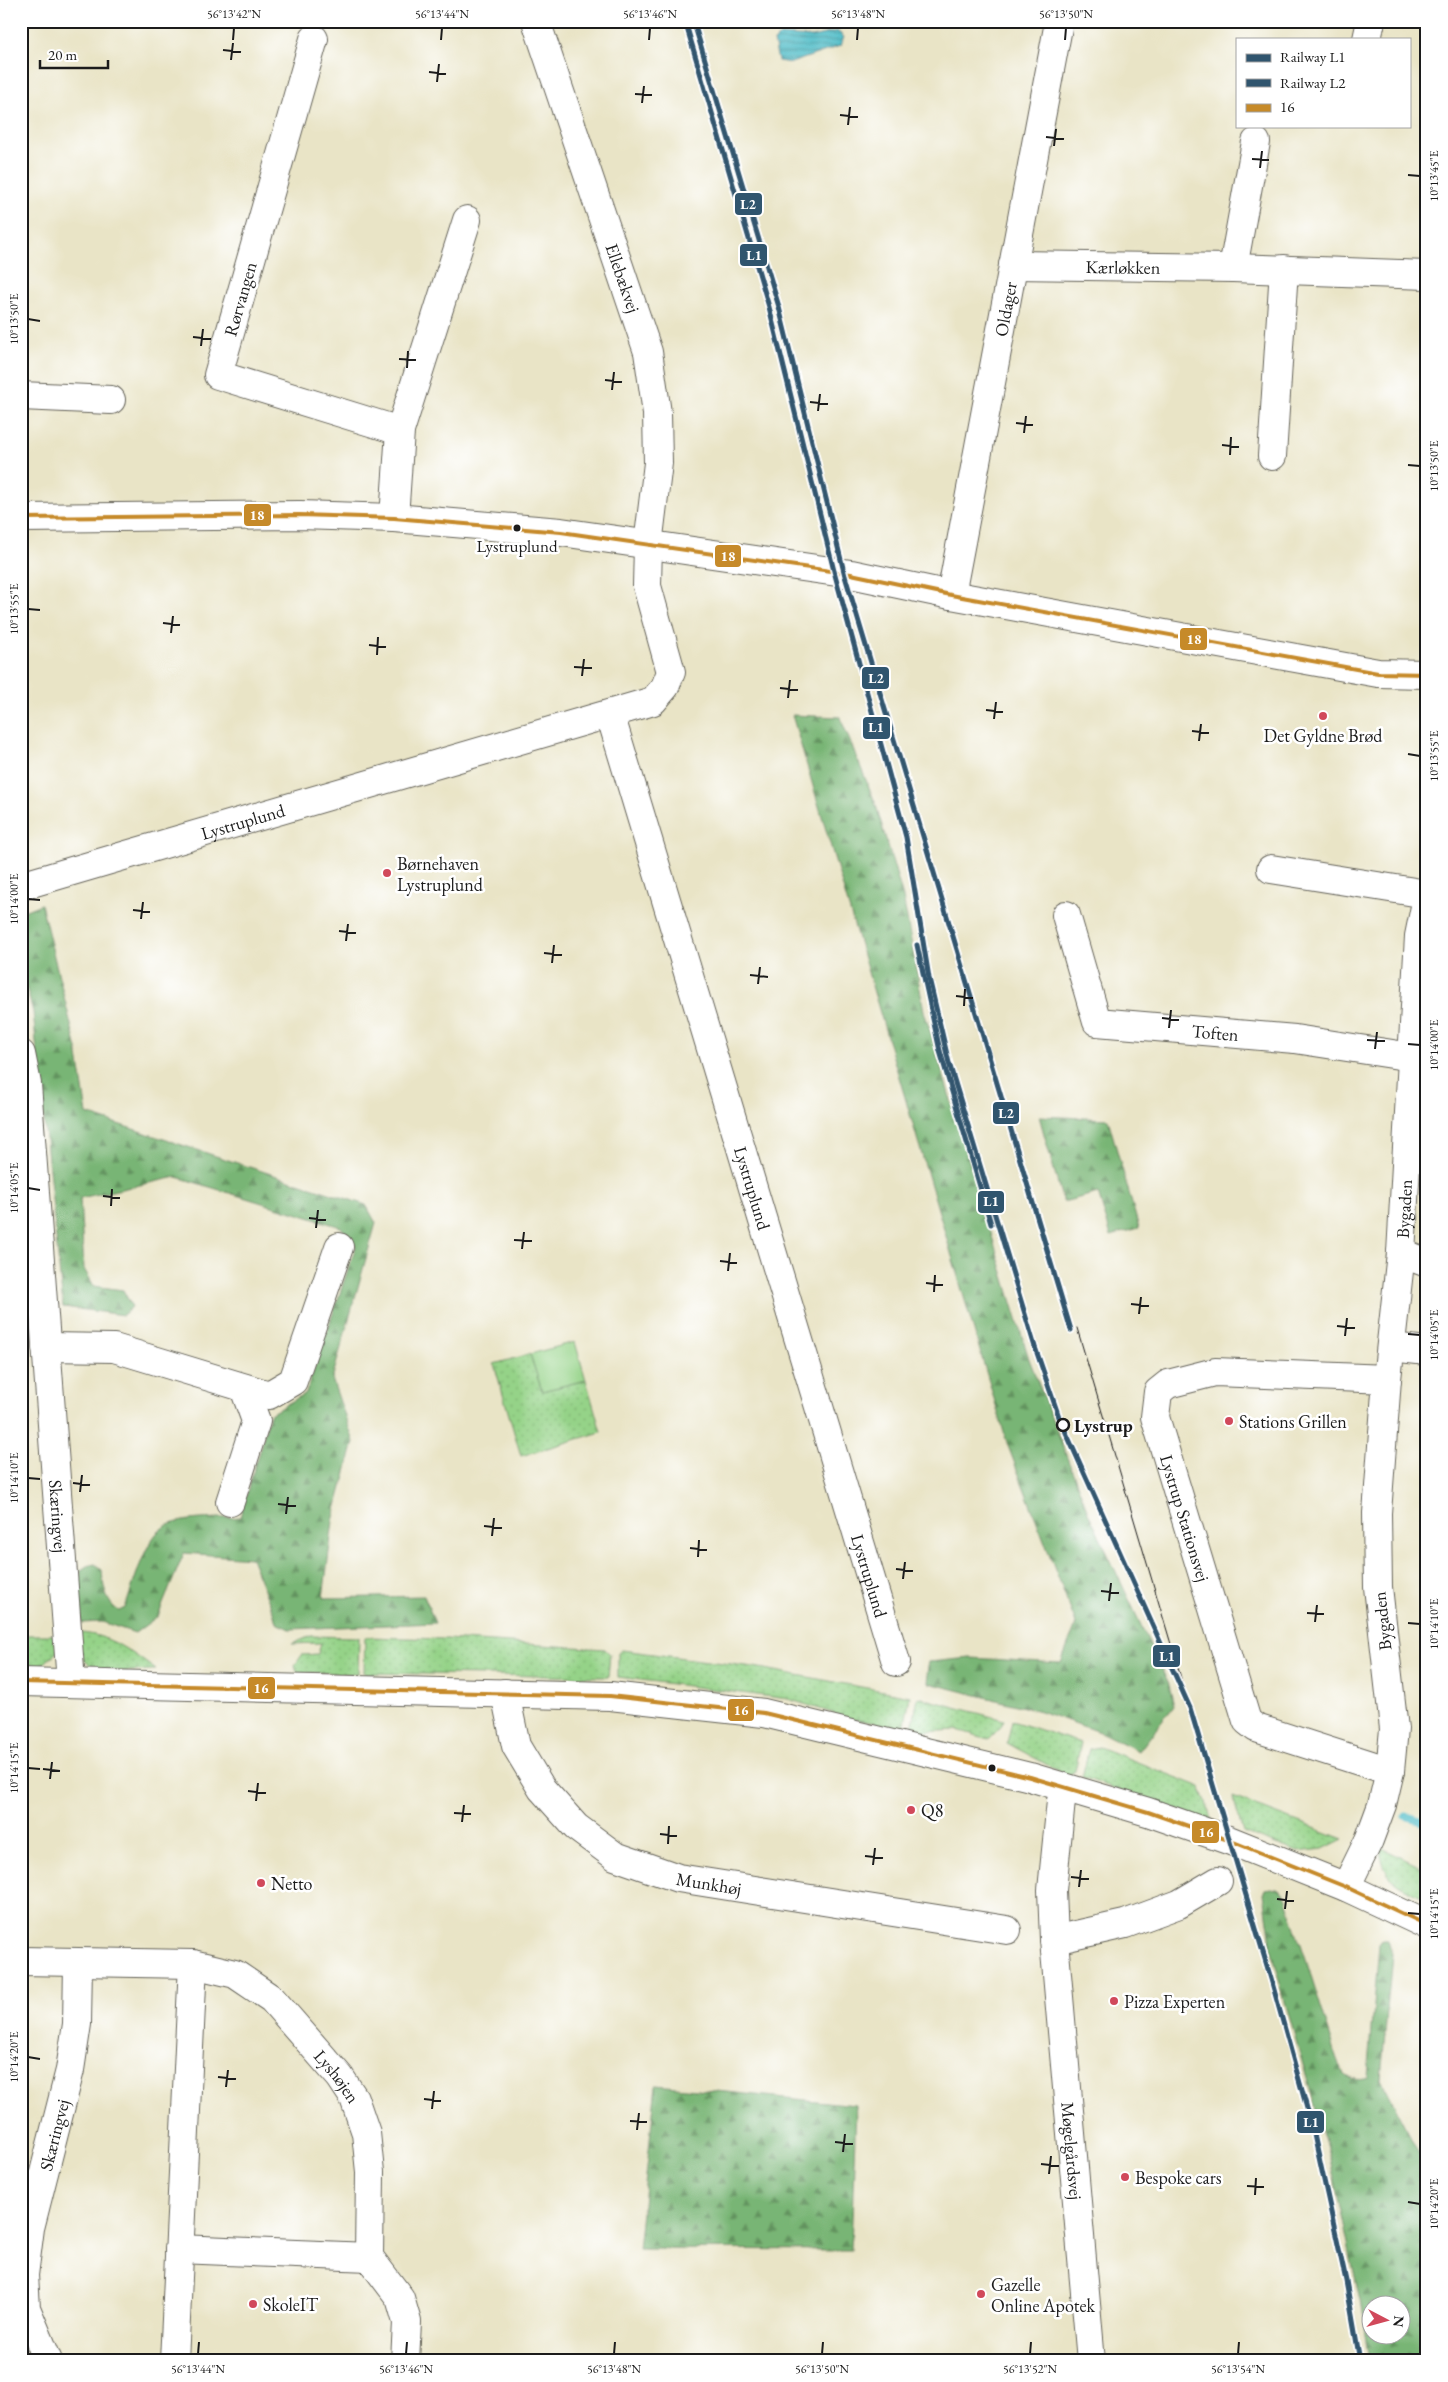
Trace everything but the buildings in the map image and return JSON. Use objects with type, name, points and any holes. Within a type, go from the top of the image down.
[{"type":"street","name":"Ellebækvej","points":[[536,21],[648,352],[657,413],[658,463],[648,545]]},
{"type":"street","points":[[1367,38],[1371,21]]},
{"type":"street","name":"Oldager","points":[[951,595],[1059,22]]},
{"type":"street","name":"Rørvangen","points":[[314,39],[218,375],[400,432]]},
{"type":"street","points":[[1233,268],[1256,142]]},
{"type":"street","points":[[394,518],[400,432],[467,220]]},
{"type":"street","name":"Kærløkken","points":[[1013,265],[1284,269],[1427,275]]},
{"type":"street","points":[[1272,456],[1284,269]]},
{"type":"street","points":[[21,396],[111,400]]},
{"type":"street","points":[[21,518],[300,515],[394,518],[560,532],[851,574],[951,595],[1378,673],[1427,674]]},
{"type":"street","name":"Lystruplund","points":[[21,886],[653,701],[665,687],[671,672],[647,586],[648,545]]},
{"type":"street","name":"Lystruplund","points":[[610,714],[896,1662]]},
{"type":"street","name":"Bygaden","points":[[1271,869],[1427,896],[1419,936],[1401,1253],[1387,1379],[1377,1512],[1378,1578],[1394,1729],[1390,1771],[1379,1814],[1346,1887]]},
{"type":"street","name":"Toften","points":[[1066,915],[1097,1022],[1295,1040],[1412,1057]]},
{"type":"street","name":"Skæringvej","points":[[21,1054],[27,1084],[29,1207],[46,1347],[71,1684]]},
{"type":"street","points":[[46,1347],[114,1348],[269,1395],[293,1382],[339,1247]]},
{"type":"street","name":"Bygaden","points":[[1401,1253],[1427,1263]]},
{"type":"street","points":[[1391,1347],[1427,1351]]},
{"type":"street","name":"Lystrup Stationsvej","points":[[1387,1379],[1216,1372],[1168,1384],[1158,1392],[1155,1417],[1247,1721],[1256,1728],[1390,1771]]},
{"type":"street","points":[[230,1502],[256,1421],[244,1388]]},
{"type":"street","points":[[21,1682],[610,1696],[764,1713],[1030,1776],[1157,1815],[1346,1887],[1427,1925]]},
{"type":"street","name":"Munkhøj","points":[[505,1693],[516,1746],[542,1789],[576,1827],[615,1856],[678,1878],[1007,1930]]},
{"type":"street","name":"Møgelgårdsvej","points":[[1066,1788],[1061,1801],[1052,1890],[1054,1940],[1091,2361]]},
{"type":"street","points":[[1054,1940],[1134,1921],[1179,1904],[1218,1881]]},
{"type":"street","name":"Lyshøjen","points":[[21,1961],[193,1964],[235,1974],[272,1999],[340,2077],[354,2098],[366,2133],[370,2172],[369,2257]]},
{"type":"street","name":"Skæringvej","points":[[48,2361],[26,2308],[24,2275],[30,2228],[70,2070],[77,2024],[78,1963]]},
{"type":"street","points":[[174,2361],[193,1964]]},
{"type":"street","points":[[180,2249],[369,2257],[400,2298],[407,2322],[405,2361]]},
{"type":"green space","points":[[792,715],[840,717],[875,802],[903,897],[924,1011],[1029,1359],[1088,1512],[1169,1685],[1174,1706],[1139,1751],[1102,1733],[1040,1711],[929,1683],[927,1673],[929,1662],[970,1658],[1061,1663],[1076,1624],[1008,1446]]},
{"type":"green space","points":[[41,904],[77,1049],[87,1114],[366,1205],[376,1223],[332,1379],[354,1442],[333,1521],[323,1598],[424,1596],[435,1623],[290,1629],[278,1624],[251,1558],[184,1553],[158,1616],[135,1633],[102,1622],[82,1623],[78,1594],[81,1570],[95,1564],[102,1570],[104,1587],[108,1598],[119,1611],[125,1608],[145,1552],[157,1533],[164,1527],[190,1520],[240,1517],[270,1414],[306,1393],[356,1246],[341,1227],[177,1177],[80,1198],[84,1269],[94,1286],[123,1290],[132,1307],[123,1315],[63,1307],[33,1012],[21,968],[21,912]]},
{"type":"green space","points":[[1039,1116],[1108,1119],[1139,1228],[1111,1236],[1098,1193],[1063,1202]]},
{"type":"green space","points":[[575,1342],[586,1380],[542,1391],[530,1354]]},
{"type":"green space","points":[[530,1354],[542,1391],[586,1380],[601,1432],[521,1456],[494,1364]]},
{"type":"green space","points":[[79,1633],[90,1634],[111,1641],[156,1670],[113,1671],[92,1666],[85,1661],[81,1653]]},
{"type":"green space","points":[[21,1635],[57,1635],[57,1652],[39,1668],[21,1668]]},
{"type":"green space","points":[[311,1636],[359,1637],[358,1674],[297,1672],[295,1665],[302,1655],[318,1654],[321,1643],[292,1644]]},
{"type":"green space","points":[[365,1637],[446,1639],[605,1649],[610,1654],[608,1677],[364,1673]]},
{"type":"green space","points":[[622,1650],[754,1667],[910,1696],[904,1728],[852,1719],[788,1699],[618,1677],[618,1653]]},
{"type":"green space","points":[[918,1697],[1004,1720],[1000,1728],[989,1739],[957,1730],[921,1732],[912,1729]]},
{"type":"green space","points":[[1012,1721],[1081,1743],[1075,1771],[1068,1776],[1007,1743]]},
{"type":"green space","points":[[1099,1747],[1201,1787],[1212,1822],[1082,1777],[1089,1749]]},
{"type":"green space","points":[[1233,1797],[1343,1839],[1323,1849],[1298,1852],[1243,1832]]},
{"type":"green space","points":[[1380,1847],[1427,1870],[1427,1898],[1394,1881],[1384,1867]]},
{"type":"green space","points":[[1272,1888],[1279,1890],[1287,1900],[1341,2070],[1350,2077],[1357,2079],[1368,2078],[1379,1944],[1383,1939],[1388,1939],[1392,1954],[1381,2079],[1419,2153],[1427,2155],[1427,2361],[1369,2361],[1367,2344],[1410,2344],[1410,2294],[1360,2294],[1360,2301],[1330,2160],[1274,1963],[1264,1894],[1266,1889]]},
{"type":"green space","points":[[656,2085],[856,2105],[851,2250],[638,2249]]},
{"type":"water","points":[[837,31],[844,37],[840,46],[791,63],[778,61],[774,41],[780,35],[812,37]]},
{"type":"waterway","points":[[1405,1816],[1427,1822]]},
{"type":"tram line","points":[[1077,1328],[1190,1708]]},
{"type":"rail line","name":"L1","points":[[685,21],[769,307],[834,571],[906,837],[929,978],[949,1063],[1035,1347],[1059,1417],[1190,1708],[1271,1979],[1313,2130],[1346,2281],[1360,2361]]},
{"type":"rail line","name":"L2","points":[[694,23],[779,307],[845,576],[1071,1330]]},
{"type":"rail line","name":"L2","points":[[917,945],[940,1051],[991,1224]]},
{"type":"transit line","name":"18","points":[[21,518],[300,515],[394,518],[561,532],[851,574],[951,595],[1378,673],[1427,674]]},
{"type":"transit line","name":"16","points":[[21,1682],[610,1696],[764,1713],[1030,1777],[1148,1812],[1231,1841],[1346,1887],[1427,1925]]},
{"type":"place","name":"Lystruplund","points":[[517,528]]},
{"type":"place","name":"Det Gyldne Brød","points":[[1323,716]]},
{"type":"place","name":"Børnehaven Lystruplund","points":[[387,873]]},
{"type":"place","name":"Stations Grillen","points":[[1229,1421]]},
{"type":"place","name":"Lystrup","points":[[1063,1425]]},
{"type":"place","name":"Q8","points":[[911,1810]]},
{"type":"place","name":"Netto","points":[[261,1883]]},
{"type":"place","name":"Pizza Experten","points":[[1114,2001]]},
{"type":"place","name":"Bespoke cars","points":[[1125,2177]]},
{"type":"place","name":"Gazelle Online Apotek","points":[[981,2294]]},
{"type":"place","name":"SkoleIT","points":[[253,2304]]}]
